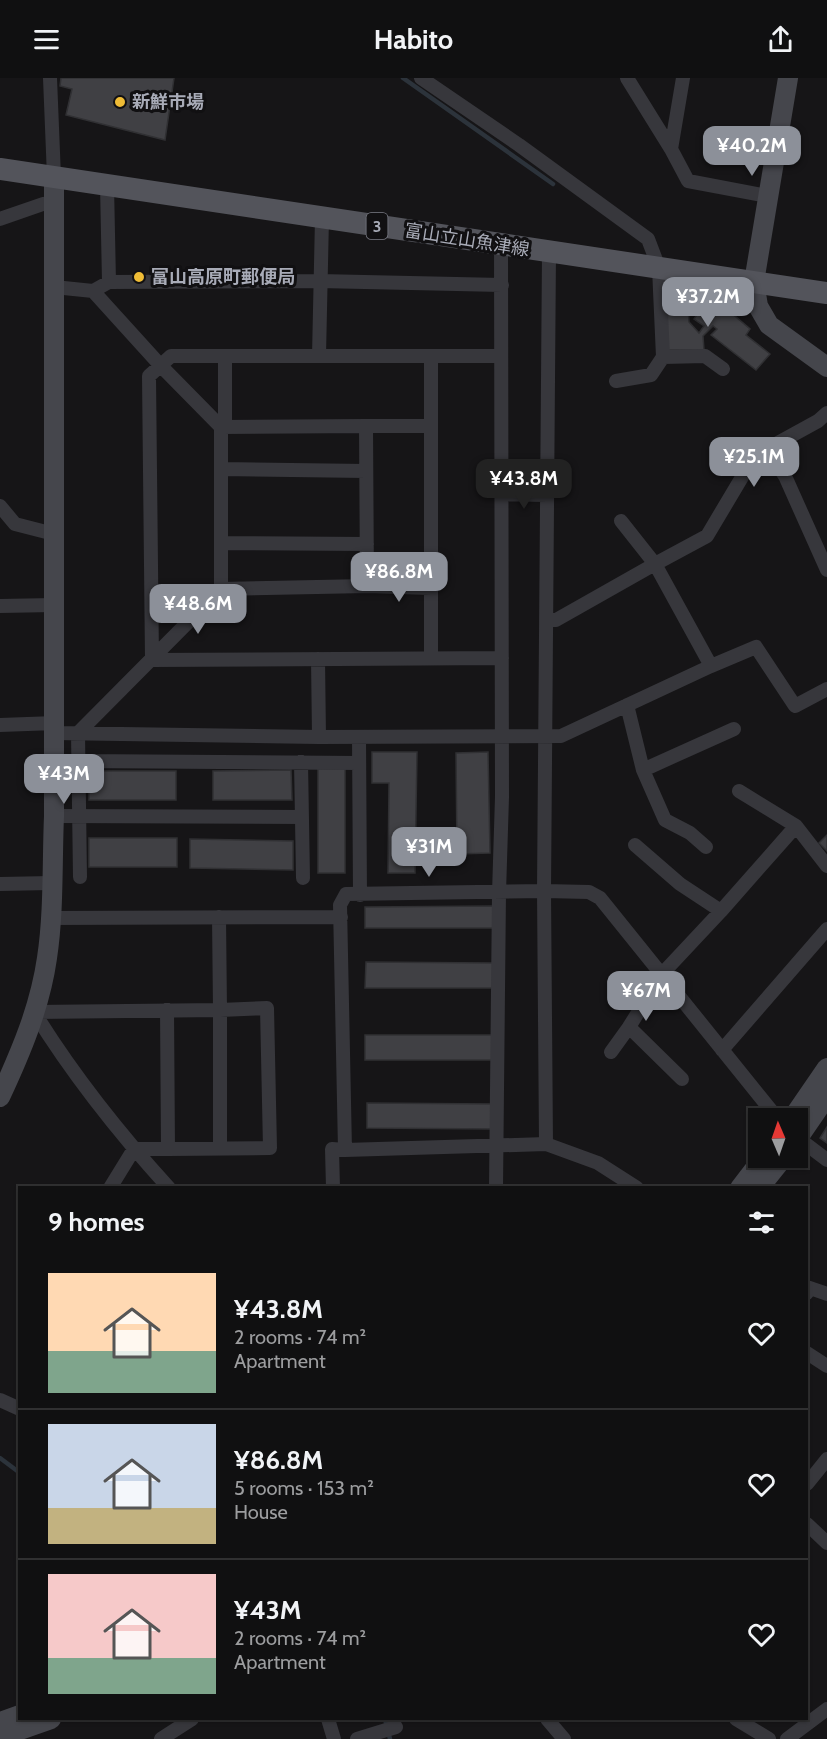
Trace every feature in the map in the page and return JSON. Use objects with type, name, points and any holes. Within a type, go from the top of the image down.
[{"type":"main road","name":"富山立山魚津線","points":[[0,169],[827,293]]},
{"type":"street","points":[[0,1096],[19,1057],[34,1012],[47,958],[50,918],[54,816],[55,203],[50,78]]},
{"type":"street","points":[[421,78],[648,238],[659,268],[663,357],[651,375],[616,381]]},
{"type":"street","points":[[627,78],[671,149],[688,182],[767,196]]},
{"type":"street","points":[[671,149],[683,78]]},
{"type":"street","points":[[789,78],[754,282],[758,306],[769,325],[827,367]]},
{"type":"street","points":[[107,185],[109,282]]},
{"type":"street","points":[[0,219],[42,204],[55,203]]},
{"type":"street","points":[[319,356],[322,218]]},
{"type":"street","points":[[496,1186],[502,797],[501,245]]},
{"type":"street","points":[[546,1144],[544,891],[549,252]]},
{"type":"street","points":[[54,287],[93,291],[109,282],[319,281],[502,285]]},
{"type":"street","points":[[93,291],[160,366],[221,427],[431,426]]},
{"type":"street","points":[[152,660],[149,376],[171,356],[501,356]]},
{"type":"street","points":[[80,877],[78,733],[221,589],[221,427],[225,419],[225,356]]},
{"type":"street","points":[[431,356],[431,658]]},
{"type":"street","points":[[663,357],[705,356],[723,369]]},
{"type":"street","points":[[546,620],[556,620],[707,536],[754,458],[818,421],[827,413]]},
{"type":"street","points":[[366,426],[368,586]]},
{"type":"street","points":[[767,449],[785,476],[827,570]]},
{"type":"street","points":[[221,469],[366,471]]},
{"type":"street","points":[[501,494],[547,495]]},
{"type":"street","points":[[1,508],[15,524],[54,534]]},
{"type":"street","points":[[621,521],[656,564],[711,666]]},
{"type":"street","points":[[221,543],[367,544]]},
{"type":"street","points":[[221,589],[368,586],[431,588]]},
{"type":"street","points":[[0,606],[54,605]]},
{"type":"street","points":[[0,724],[54,728],[78,733],[319,737],[561,736],[756,647],[795,706],[827,689]]},
{"type":"street","points":[[152,660],[502,658]]},
{"type":"street","points":[[318,659],[319,737]]},
{"type":"street","points":[[627,705],[643,770],[665,820],[690,833],[706,847]]},
{"type":"street","points":[[643,770],[734,729]]},
{"type":"street","points":[[359,736],[360,895]]},
{"type":"street","points":[[79,761],[359,763]]},
{"type":"street","points":[[301,762],[303,878]]},
{"type":"street","points":[[739,791],[796,826],[827,866]]},
{"type":"street","points":[[54,816],[302,817]]},
{"type":"street","points":[[611,1052],[662,974],[796,826]]},
{"type":"street","points":[[635,845],[680,884],[721,911]]},
{"type":"street","points":[[0,884],[51,883]]},
{"type":"street","points":[[345,1150],[340,905],[346,894],[589,892],[600,898],[769,1108]]},
{"type":"street","points":[[219,917],[219,1148]]},
{"type":"street","points":[[50,918],[341,917]]},
{"type":"street","points":[[722,1050],[827,929]]},
{"type":"street","points":[[34,1012],[267,1008],[270,1148],[134,1149]]},
{"type":"street","points":[[166,1010],[168,1149]]},
{"type":"street","points":[[34,1012],[82,1083],[134,1149],[167,1186]]},
{"type":"street","points":[[629,1027],[682,1079]]},
{"type":"street","points":[[800,1108],[827,1068]]},
{"type":"street","points":[[808,1124],[827,1096]]},
{"type":"street","points":[[333,1186],[332,1149],[496,1147],[546,1144],[598,1163],[634,1186]]},
{"type":"street","points":[[808,1146],[827,1160]]},
{"type":"street","points":[[112,1186],[134,1149]]},
{"type":"street","points":[[742,1186],[755,1168]]},
{"type":"street","points":[[761,1186],[775,1168]]},
{"type":"street","points":[[808,1291],[810,1288],[827,1293]]},
{"type":"street","points":[[808,1354],[827,1366]]},
{"type":"street","points":[[0,1400],[18,1408]]},
{"type":"street","points":[[808,1483],[827,1459]]},
{"type":"street","points":[[808,1525],[827,1543]]},
{"type":"street","points":[[787,1739],[827,1709]]},
{"type":"street","points":[[4,1729],[18,1716]]},
{"type":"street","points":[[4,1729],[46,1720]]},
{"type":"street","points":[[161,1739],[190,1720]]},
{"type":"street","points":[[328,1720],[334,1739]]},
{"type":"street","points":[[548,1720],[564,1739]]},
{"type":"street","points":[[738,1720],[768,1739]]},
{"type":"street","points":[[357,1739],[396,1727]]},
{"type":"building","name":"新鮮市場","points":[[61,78],[174,78],[165,140],[66,115],[72,89],[60,86]]},
{"type":"building","points":[[665,288],[687,289],[689,322],[699,333],[704,326],[694,319],[701,309],[692,304],[700,294],[719,310],[722,305],[750,329],[746,335],[770,354],[756,370],[711,335],[717,329],[713,326],[703,336],[704,350],[668,350]]},
{"type":"building","points":[[372,752],[417,752],[415,873],[388,873],[389,783],[372,783]]},
{"type":"building","points":[[488,752],[490,853],[457,854],[456,753]]},
{"type":"building","points":[[318,769],[345,769],[345,873],[318,873]]},
{"type":"building","points":[[291,770],[292,800],[213,800],[213,771]]},
{"type":"building","points":[[89,771],[176,771],[176,800],[89,800]]},
{"type":"building","points":[[827,835],[827,851],[819,843]]},
{"type":"building","points":[[89,838],[177,838],[177,867],[89,867]]},
{"type":"building","points":[[190,839],[293,841],[293,870],[190,868]]},
{"type":"building","points":[[493,906],[493,928],[365,928],[365,907]]},
{"type":"building","points":[[366,962],[493,963],[493,988],[365,988]]},
{"type":"building","points":[[365,1035],[493,1035],[493,1060],[365,1060]]},
{"type":"building","points":[[367,1103],[495,1104],[495,1129],[367,1128]]},
{"type":"building","points":[[827,1127],[827,1143],[820,1138]]},
{"type":"waterway","points":[[403,78],[553,184]]},
{"type":"waterway","points":[[0,1458],[18,1472]]},
{"type":"waterway","points":[[385,1720],[390,1739]]},
{"type":"place","name":"新鮮市場","points":[[120,102]]},
{"type":"place","name":"富山高原町郵便局","points":[[139,277]]}]
